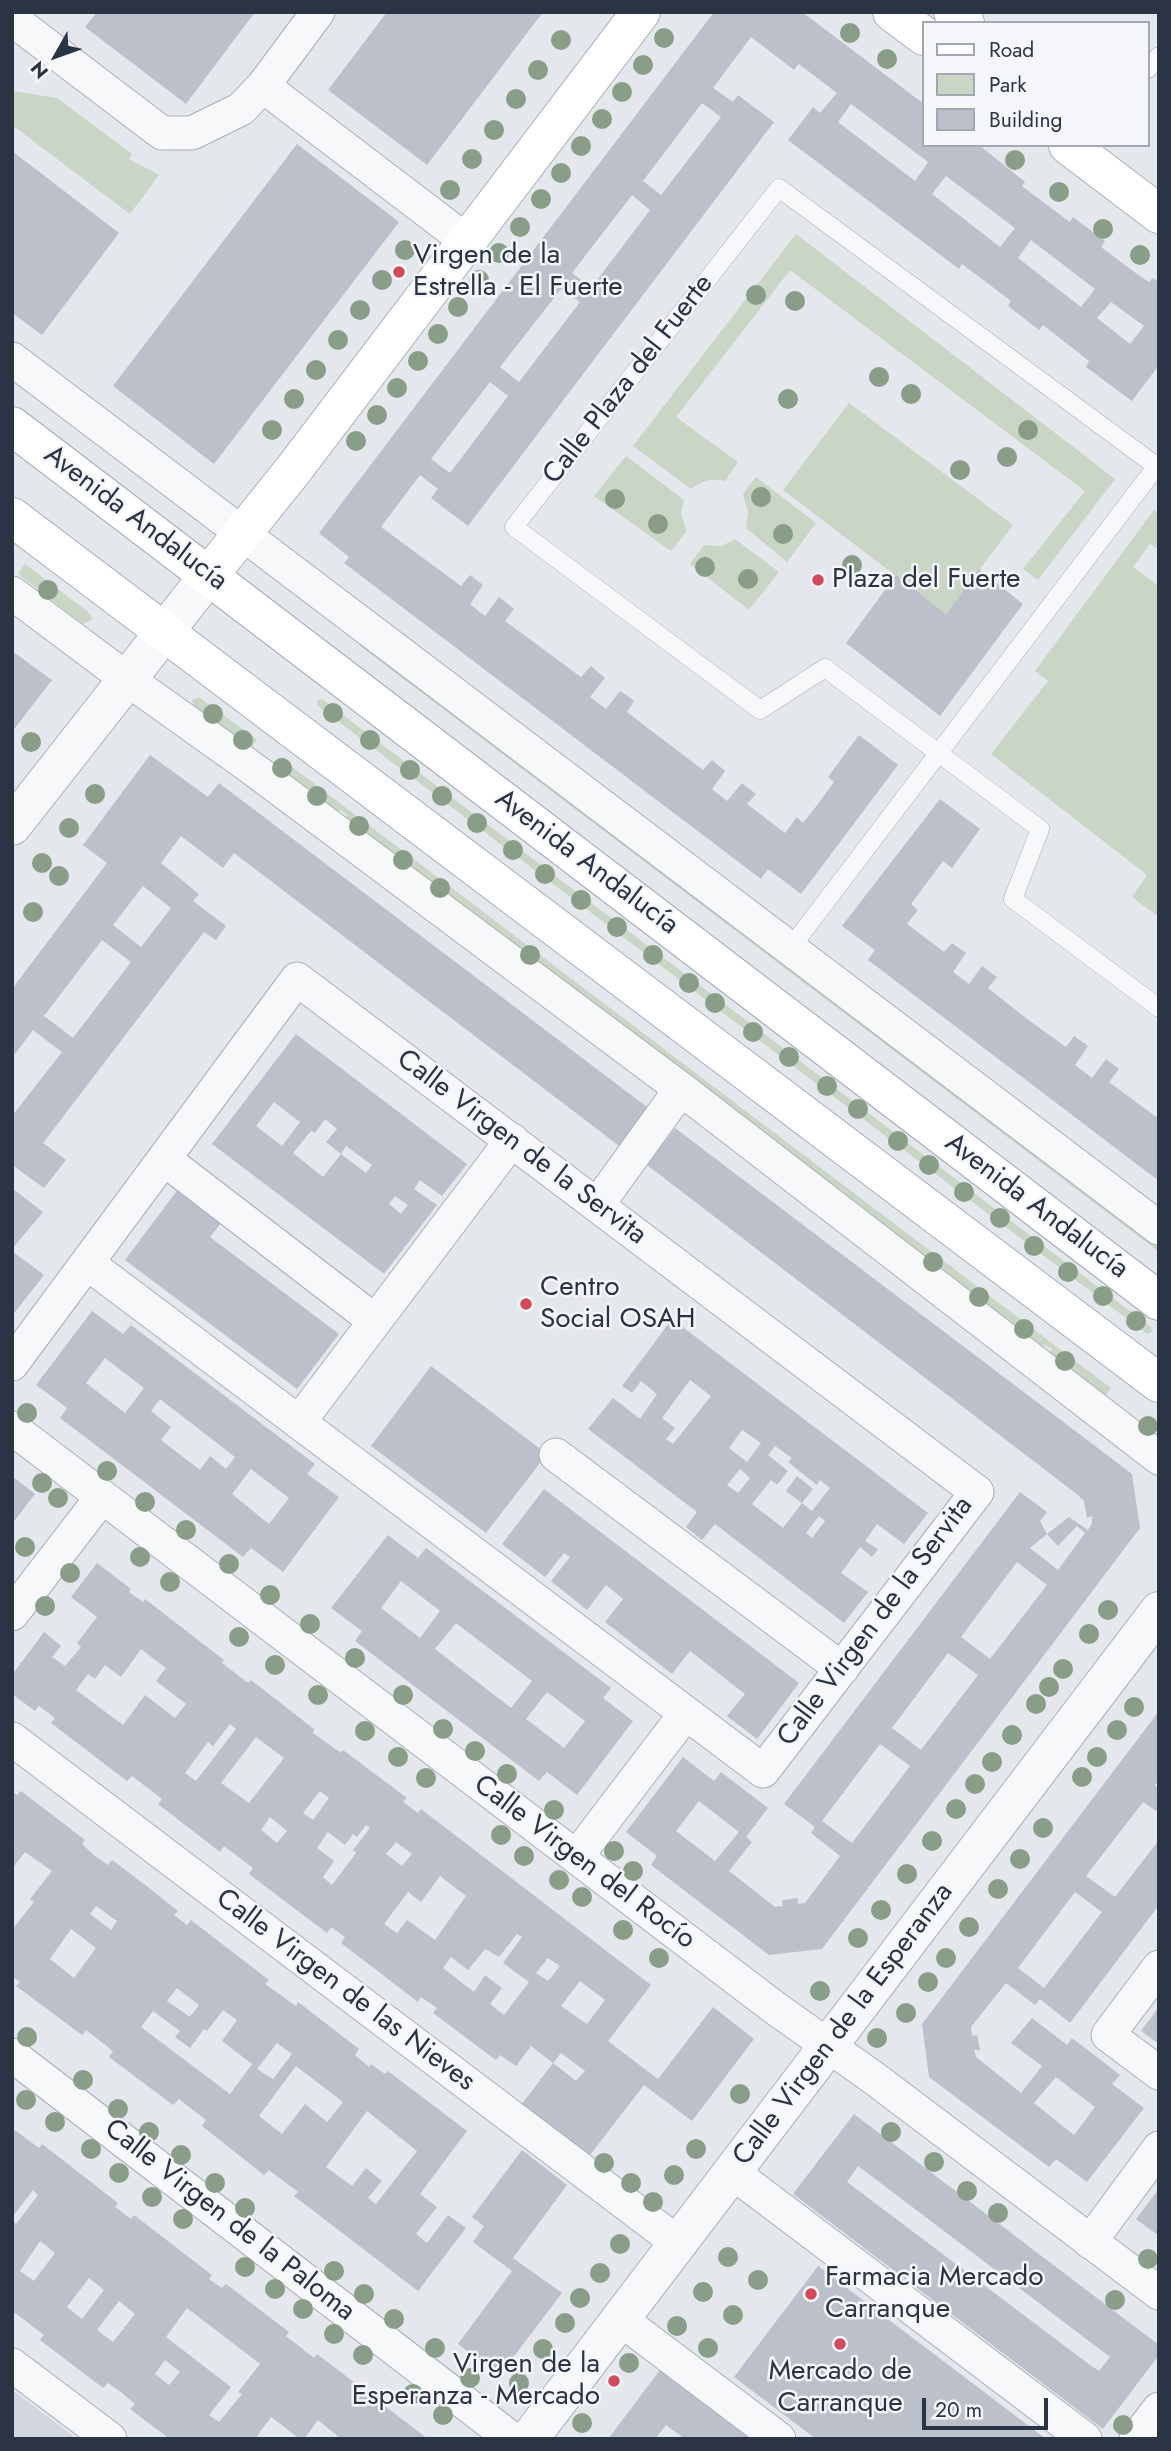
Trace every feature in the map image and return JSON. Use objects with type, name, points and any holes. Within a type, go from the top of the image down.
[{"type":"main road","points":[[209,575],[468,242],[641,12]]},
{"type":"main road","points":[[892,12],[922,34]]},
{"type":"main road","points":[[1081,149],[1159,214]]},
{"type":"main road","name":"Avenida Andalucía","points":[[12,426],[1159,1301]]},
{"type":"main road","points":[[12,517],[1159,1383]]},
{"type":"street","points":[[22,22],[162,133],[192,133],[241,109],[263,86],[318,12]]},
{"type":"street","points":[[263,86],[468,242]]},
{"type":"street","name":"Avenida Andalucía","points":[[12,359],[1159,1228]]},
{"type":"street","points":[[12,827],[209,575]]},
{"type":"street","points":[[12,593],[249,766],[681,1089],[1159,1458]]},
{"type":"street","name":"Calle Virgen de la Servita","points":[[12,1364],[297,979],[977,1492],[763,1771],[87,1263]]},
{"type":"street","points":[[598,1204],[681,1089]]},
{"type":"street","points":[[299,1422],[512,1140]]},
{"type":"street","points":[[164,1159],[376,1321]]},
{"type":"street","name":"Calle Virgen del Rocío","points":[[12,1428],[827,2046],[871,2076],[1159,2294]]},
{"type":"street","points":[[556,1455],[842,1669]]},
{"type":"street","points":[[12,1614],[102,1497]]},
{"type":"street","name":"Calle Virgen de la Esperanza","points":[[529,2439],[1159,1611]]},
{"type":"street","points":[[577,1856],[685,1713]]},
{"type":"street","name":"Calle Virgen de las Nieves","points":[[12,1739],[678,2243]]},
{"type":"street","points":[[1159,1966],[1108,2035],[1159,2073]]},
{"type":"street","name":"Calle Virgen de la Paloma","points":[[12,2054],[512,2439]]},
{"type":"street","points":[[1090,2242],[1159,2148]]},
{"type":"street","points":[[732,2172],[1086,2439]]},
{"type":"street","points":[[620,2319],[779,2439]]},
{"type":"street","points":[[12,2365],[110,2439]]},
{"type":"street","points":[[1136,2439],[1159,2409]]},
{"type":"lane","name":"Calle Plaza del Fuerte","points":[[789,950],[939,753],[1158,466],[779,188],[514,527],[760,710],[824,668],[939,753],[1040,829],[1013,899],[1159,1008]]},
{"type":"shaded area","points":[[12,2390],[77,2439],[12,2439]]},
{"type":"green space","points":[[12,91],[57,98],[132,154],[129,159],[159,175],[130,214],[12,125]]},
{"type":"green space","points":[[796,234],[1115,479],[1038,580],[1023,569],[1085,491],[790,270],[676,417],[738,462],[725,481],[707,481],[691,489],[633,446]]},
{"type":"green space","points":[[849,403],[1013,525],[946,614],[783,490]]},
{"type":"green space","points":[[626,456],[684,500],[681,513],[687,531],[671,551],[594,496]]},
{"type":"green space","points":[[756,477],[816,523],[787,562],[746,528],[748,512],[743,494]]},
{"type":"green space","points":[[1154,510],[1159,514],[1159,550],[1150,544],[1133,567],[1159,586],[1159,917],[1132,897],[1147,875],[991,754],[1048,681],[1035,671]]},
{"type":"green space","points":[[735,539],[779,572],[749,610],[690,564],[704,545],[722,546]]},
{"type":"green space","points":[[25,564],[88,612],[93,619],[83,624],[18,574]]},
{"type":"green space","points":[[367,636],[1159,1237],[1159,1252],[360,646]]},
{"type":"green space","points":[[199,697],[257,740],[250,751],[195,709],[192,700]]},
{"type":"green space","points":[[322,699],[1151,1327],[1152,1332],[1147,1334],[318,706],[317,700]]},
{"type":"green space","points":[[279,757],[1111,1388],[1104,1398],[1048,1355],[1052,1349],[1045,1345],[1041,1351],[841,1199],[845,1194],[840,1189],[835,1195],[583,1003],[586,996],[580,992],[576,998],[343,821],[347,815],[341,810],[336,816],[272,768]]},
{"type":"building","points":[[97,12],[255,12],[186,104],[85,27]]},
{"type":"building","points":[[387,12],[543,12],[427,165],[328,90]]},
{"type":"building","points":[[714,12],[802,12],[922,102],[922,147],[981,147],[1025,182],[1022,186],[1070,222],[1073,217],[1105,241],[1101,247],[1149,282],[1153,278],[1159,282],[1159,365],[1132,401],[1086,367],[1089,361],[1043,325],[1039,330],[1008,306],[1011,301],[962,264],[959,269],[788,140],[813,107],[820,113],[837,93],[799,64],[794,70],[751,37],[713,88],[733,102],[738,95],[774,122],[468,526],[431,498],[438,489],[420,475],[381,527],[461,586],[470,575],[483,585],[470,604],[485,616],[499,597],[514,609],[505,621],[581,677],[591,666],[605,678],[590,697],[606,709],[620,691],[628,696],[634,701],[627,712],[703,770],[712,760],[725,771],[712,789],[727,801],[742,783],[756,794],[747,804],[785,833],[797,817],[803,823],[818,804],[834,782],[828,777],[859,735],[898,765],[801,894],[768,869],[761,879],[344,563],[349,557],[319,533]],"holes":[[[702,103],[721,117],[661,195],[643,181]],[[851,104],[928,162],[915,181],[838,122]],[[946,176],[1015,228],[1000,247],[932,194]],[[632,195],[650,210],[591,288],[572,273]],[[1031,240],[1095,289],[1081,307],[1018,258]],[[561,289],[580,302],[519,382],[500,367]],[[1111,302],[1144,326],[1130,344],[1097,318]],[[490,382],[508,396],[450,473],[431,459]]]},
{"type":"building","points":[[297,144],[399,222],[214,464],[113,386]]},
{"type":"building","points":[[12,151],[119,233],[42,335],[12,313]]},
{"type":"building","points":[[979,569],[1023,604],[940,716],[846,643],[896,575],[946,614]]},
{"type":"building","points":[[12,651],[52,680],[12,732]]},
{"type":"building","points":[[150,755],[208,797],[219,783],[651,1110],[622,1148],[234,853],[223,868],[181,836],[161,863],[199,894],[193,901],[226,926],[216,940],[204,932],[43,1143],[66,1160],[44,1188],[12,1165],[12,1116],[62,1052],[33,1030],[12,1058],[12,989],[107,863],[83,845]],"holes":[[[143,886],[171,908],[141,947],[113,925]],[[102,940],[131,962],[73,1038],[44,1016]]]},
{"type":"building","points":[[940,799],[980,829],[952,868],[943,861],[911,904],[918,910],[907,924],[944,952],[952,943],[966,953],[953,972],[969,984],[982,966],[997,977],[988,988],[1027,1019],[1066,1047],[1074,1036],[1088,1046],[1075,1065],[1092,1078],[1106,1059],[1119,1069],[1109,1082],[1159,1119],[1159,1181],[868,960],[875,950],[842,926]]},
{"type":"building","points":[[296,1034],[467,1164],[442,1196],[420,1180],[414,1189],[437,1205],[384,1274],[212,1144]],"holes":[[[274,1102],[300,1122],[282,1146],[256,1126]],[[325,1119],[337,1129],[326,1142],[341,1154],[323,1177],[293,1153],[311,1131],[315,1133]],[[346,1146],[372,1165],[366,1173],[341,1154]],[[395,1196],[408,1205],[401,1214],[389,1204]]]},
{"type":"building","points":[[675,1128],[1132,1474],[1140,1528],[822,1949],[769,1955],[651,1865],[657,1856],[626,1832],[683,1757],[714,1781],[721,1772],[768,1808],[746,1837],[752,1842],[729,1871],[775,1907],[783,1906],[782,1900],[798,1898],[798,1904],[805,1903],[840,1856],[811,1833],[815,1827],[784,1804],[1020,1492],[1047,1512],[1040,1521],[1047,1534],[1069,1517],[1088,1530],[1092,1516],[1087,1518],[1084,1501],[1078,1495],[647,1165]],"holes":[[[1077,1526],[1085,1533],[1058,1570],[1030,1548],[1047,1534],[1058,1546]],[[1017,1562],[1047,1585],[990,1659],[961,1637]],[[948,1653],[978,1675],[921,1750],[892,1728]],[[880,1744],[910,1766],[852,1843],[822,1821]],[[699,1801],[739,1832],[715,1861],[676,1831]]]},
{"type":"building","points":[[12,1188],[43,1212],[12,1249]]},
{"type":"building","points":[[179,1188],[222,1222],[210,1237],[339,1334],[297,1389],[125,1260]]},
{"type":"building","points":[[12,1251],[44,1275],[12,1316]]},
{"type":"building","points":[[92,1311],[123,1334],[131,1325],[315,1464],[307,1474],[339,1497],[283,1572],[251,1548],[243,1557],[60,1418],[67,1408],[36,1385]],"holes":[[[105,1358],[144,1388],[125,1413],[86,1383]],[[160,1399],[235,1457],[226,1469],[210,1456],[200,1470],[161,1440],[171,1427],[151,1411]],[[251,1469],[289,1498],[269,1524],[232,1494]]]},
{"type":"building","points":[[672,1319],[928,1513],[904,1544],[877,1524],[865,1541],[878,1549],[872,1557],[860,1547],[841,1573],[868,1592],[844,1623],[715,1524],[702,1540],[686,1527],[697,1512],[588,1429],[613,1398],[640,1419],[657,1394],[641,1381],[632,1393],[622,1386]],"holes":[[[690,1380],[711,1396],[673,1444],[666,1439],[675,1428],[662,1418]],[[742,1430],[761,1443],[747,1462],[729,1448]],[[775,1446],[792,1458],[788,1462],[817,1485],[820,1480],[830,1488],[812,1511],[802,1503],[783,1528],[752,1504],[771,1480],[777,1485],[788,1471],[768,1455]],[[740,1469],[750,1478],[738,1493],[727,1485]],[[819,1516],[825,1521],[812,1538],[806,1533]]]},
{"type":"building","points":[[431,1366],[547,1454],[486,1533],[371,1446]]},
{"type":"building","points":[[12,1476],[35,1494],[12,1524]]},
{"type":"building","points":[[797,1476],[813,1489],[802,1503],[786,1491]]},
{"type":"building","points":[[544,1489],[799,1683],[757,1739],[727,1716],[745,1694],[690,1651],[672,1674],[605,1622],[623,1599],[606,1585],[587,1610],[551,1581],[570,1557],[564,1553],[545,1577],[502,1544]]},
{"type":"building","points":[[388,1535],[418,1558],[426,1548],[611,1688],[603,1698],[633,1721],[577,1795],[547,1772],[539,1781],[355,1641],[362,1631],[331,1608]],"holes":[[[401,1581],[440,1611],[420,1638],[381,1608]],[[456,1623],[532,1681],[511,1708],[435,1649]],[[547,1692],[585,1721],[564,1748],[526,1719]]]},
{"type":"building","points":[[97,1563],[131,1589],[129,1592],[143,1602],[145,1599],[224,1660],[222,1663],[248,1683],[251,1680],[314,1729],[313,1733],[341,1753],[343,1750],[407,1798],[403,1802],[418,1813],[421,1809],[651,1985],[608,2041],[658,2079],[713,2007],[754,2039],[692,2121],[644,2085],[590,2155],[522,2104],[553,2063],[531,2046],[516,2066],[500,2055],[496,2060],[433,2013],[437,2008],[421,1997],[418,2002],[341,1943],[345,1937],[331,1927],[327,1933],[249,1874],[253,1868],[224,1846],[220,1852],[158,1804],[162,1799],[132,1776],[127,1781],[51,1723],[55,1718],[39,1706],[35,1711],[12,1694],[12,1675],[44,1632],[61,1646],[52,1657],[65,1666],[81,1647],[77,1643],[97,1617],[71,1597]],"holes":[[[141,1649],[166,1668],[156,1681],[186,1704],[175,1718],[145,1695],[123,1725],[76,1690],[88,1674],[95,1679],[105,1665],[121,1677]],[[230,1724],[236,1729],[196,1781],[185,1773],[208,1742],[213,1746]],[[256,1737],[284,1758],[249,1803],[221,1783]],[[320,1791],[329,1798],[313,1820],[303,1813]],[[270,1817],[287,1831],[277,1843],[261,1830]],[[366,1825],[370,1828],[353,1850],[356,1853],[332,1885],[323,1877],[334,1861],[317,1848],[328,1832],[345,1845],[353,1834],[357,1837]],[[396,1842],[412,1854],[402,1866],[386,1854]],[[440,1876],[466,1896],[435,1940],[407,1920],[397,1933],[384,1924],[408,1892],[421,1902]],[[517,1934],[522,1937],[503,1963],[529,1982],[504,2015],[490,2004],[502,1988],[485,1975],[474,1992],[443,1968],[451,1957],[468,1970],[485,1949],[499,1957]],[[548,1958],[560,1966],[548,1981],[536,1973]],[[580,1981],[605,2000],[587,2024],[561,2006]],[[561,2053],[585,2071],[576,2081],[553,2063]]]},
{"type":"building","points":[[1159,1711],[1159,1780],[1155,1786],[1159,1788],[1159,1813],[1143,1802],[1086,1876],[1115,1897],[1159,1840],[1159,1905],[1070,2023],[1040,1999],[1035,2005],[1006,1983],[971,2027],[972,2036],[977,2035],[980,2050],[974,2050],[976,2057],[1021,2093],[1042,2066],[1011,2043],[1032,2018],[1067,2045],[1072,2038],[1120,2075],[1112,2084],[1144,2108],[1087,2182],[1056,2159],[1049,2167],[929,2077],[922,2024]],"holes":[[[1075,1892],[1102,1912],[1044,1988],[1018,1968]],[[1056,2077],[1095,2107],[1074,2135],[1034,2103]]]},
{"type":"building","points":[[21,1791],[85,1840],[82,1844],[95,1856],[108,1865],[112,1860],[178,1911],[174,1915],[187,1925],[191,1920],[269,1980],[265,1984],[296,2006],[298,2002],[359,2049],[355,2055],[369,2067],[371,2064],[385,2074],[388,2071],[467,2131],[420,2194],[437,2207],[416,2234],[427,2243],[448,2215],[466,2228],[418,2291],[294,2196],[298,2192],[269,2170],[264,2175],[202,2126],[206,2120],[179,2099],[173,2105],[109,2057],[113,2051],[86,2030],[82,2035],[16,1986],[20,1982],[12,1976],[12,1930],[34,1902],[30,1899],[52,1871],[25,1852],[12,1869],[12,1848],[15,1844],[12,1842],[12,1792],[17,1795]],"holes":[[[96,1906],[117,1921],[111,1930],[90,1914]],[[71,1929],[96,1948],[74,1978],[50,1959]],[[177,1988],[199,2005],[190,2017],[167,2001]],[[223,2010],[237,2020],[222,2041],[252,2064],[230,2094],[141,2027],[153,2011],[180,2031],[175,2037],[190,2048],[204,2029],[207,2031]],[[277,2043],[292,2054],[273,2079],[257,2069]],[[296,2066],[343,2102],[327,2122],[305,2104],[282,2134],[259,2116]],[[367,2111],[417,2151],[376,2204],[368,2198],[382,2181],[366,2168],[352,2186],[326,2167]]]},
{"type":"building","points":[[1159,2007],[1159,2044],[1141,2031]]},
{"type":"building","points":[[854,2114],[1159,2345],[1159,2355],[1103,2429],[793,2194]],"holes":[[[858,2166],[1110,2357],[1099,2371],[847,2182]]]},
{"type":"building","points":[[12,2128],[39,2148],[42,2144],[118,2203],[115,2207],[131,2219],[134,2215],[212,2275],[209,2279],[222,2288],[226,2284],[289,2332],[286,2336],[314,2358],[317,2354],[428,2439],[341,2439],[318,2420],[304,2439],[300,2439],[271,2417],[255,2439],[170,2439],[130,2409],[135,2404],[122,2393],[108,2383],[103,2388],[40,2340],[44,2335],[15,2313],[12,2316],[12,2221],[16,2224],[38,2195],[33,2190],[14,2215]],"holes":[[[40,2241],[55,2253],[34,2281],[20,2271]],[[89,2278],[104,2290],[82,2319],[67,2307]],[[119,2301],[135,2314],[113,2342],[97,2330]],[[187,2308],[260,2364],[238,2392],[242,2394],[219,2422],[209,2415],[231,2387],[166,2337]],[[165,2360],[180,2372],[169,2385],[155,2374]]]},
{"type":"building","points":[[522,2150],[567,2185],[513,2258],[562,2293],[499,2376],[458,2344],[512,2271],[473,2242],[484,2226],[472,2217]]},
{"type":"building","points":[[1159,2189],[1159,2236],[1136,2219]]},
{"type":"building","name":"Mercado de Carranque","points":[[818,2266],[1046,2439],[816,2439],[759,2396],[734,2377]]},
{"type":"building","points":[[660,2370],[750,2439],[685,2439],[666,2425],[655,2439],[608,2439]]},
{"type":"place","name":"Virgen de la Estrella - El Fuerte","points":[[399,272]]},
{"type":"place","name":"Plaza del Fuerte","points":[[818,580]]},
{"type":"place","name":"Centro Social OSAH","points":[[526,1304]]},
{"type":"place","name":"Farmacia Mercado Carranque","points":[[811,2294]]},
{"type":"place","name":"Mercado de Carranque","points":[[840,2344]]},
{"type":"place","name":"Virgen de la Esperanza - Mercado","points":[[614,2381]]}]
